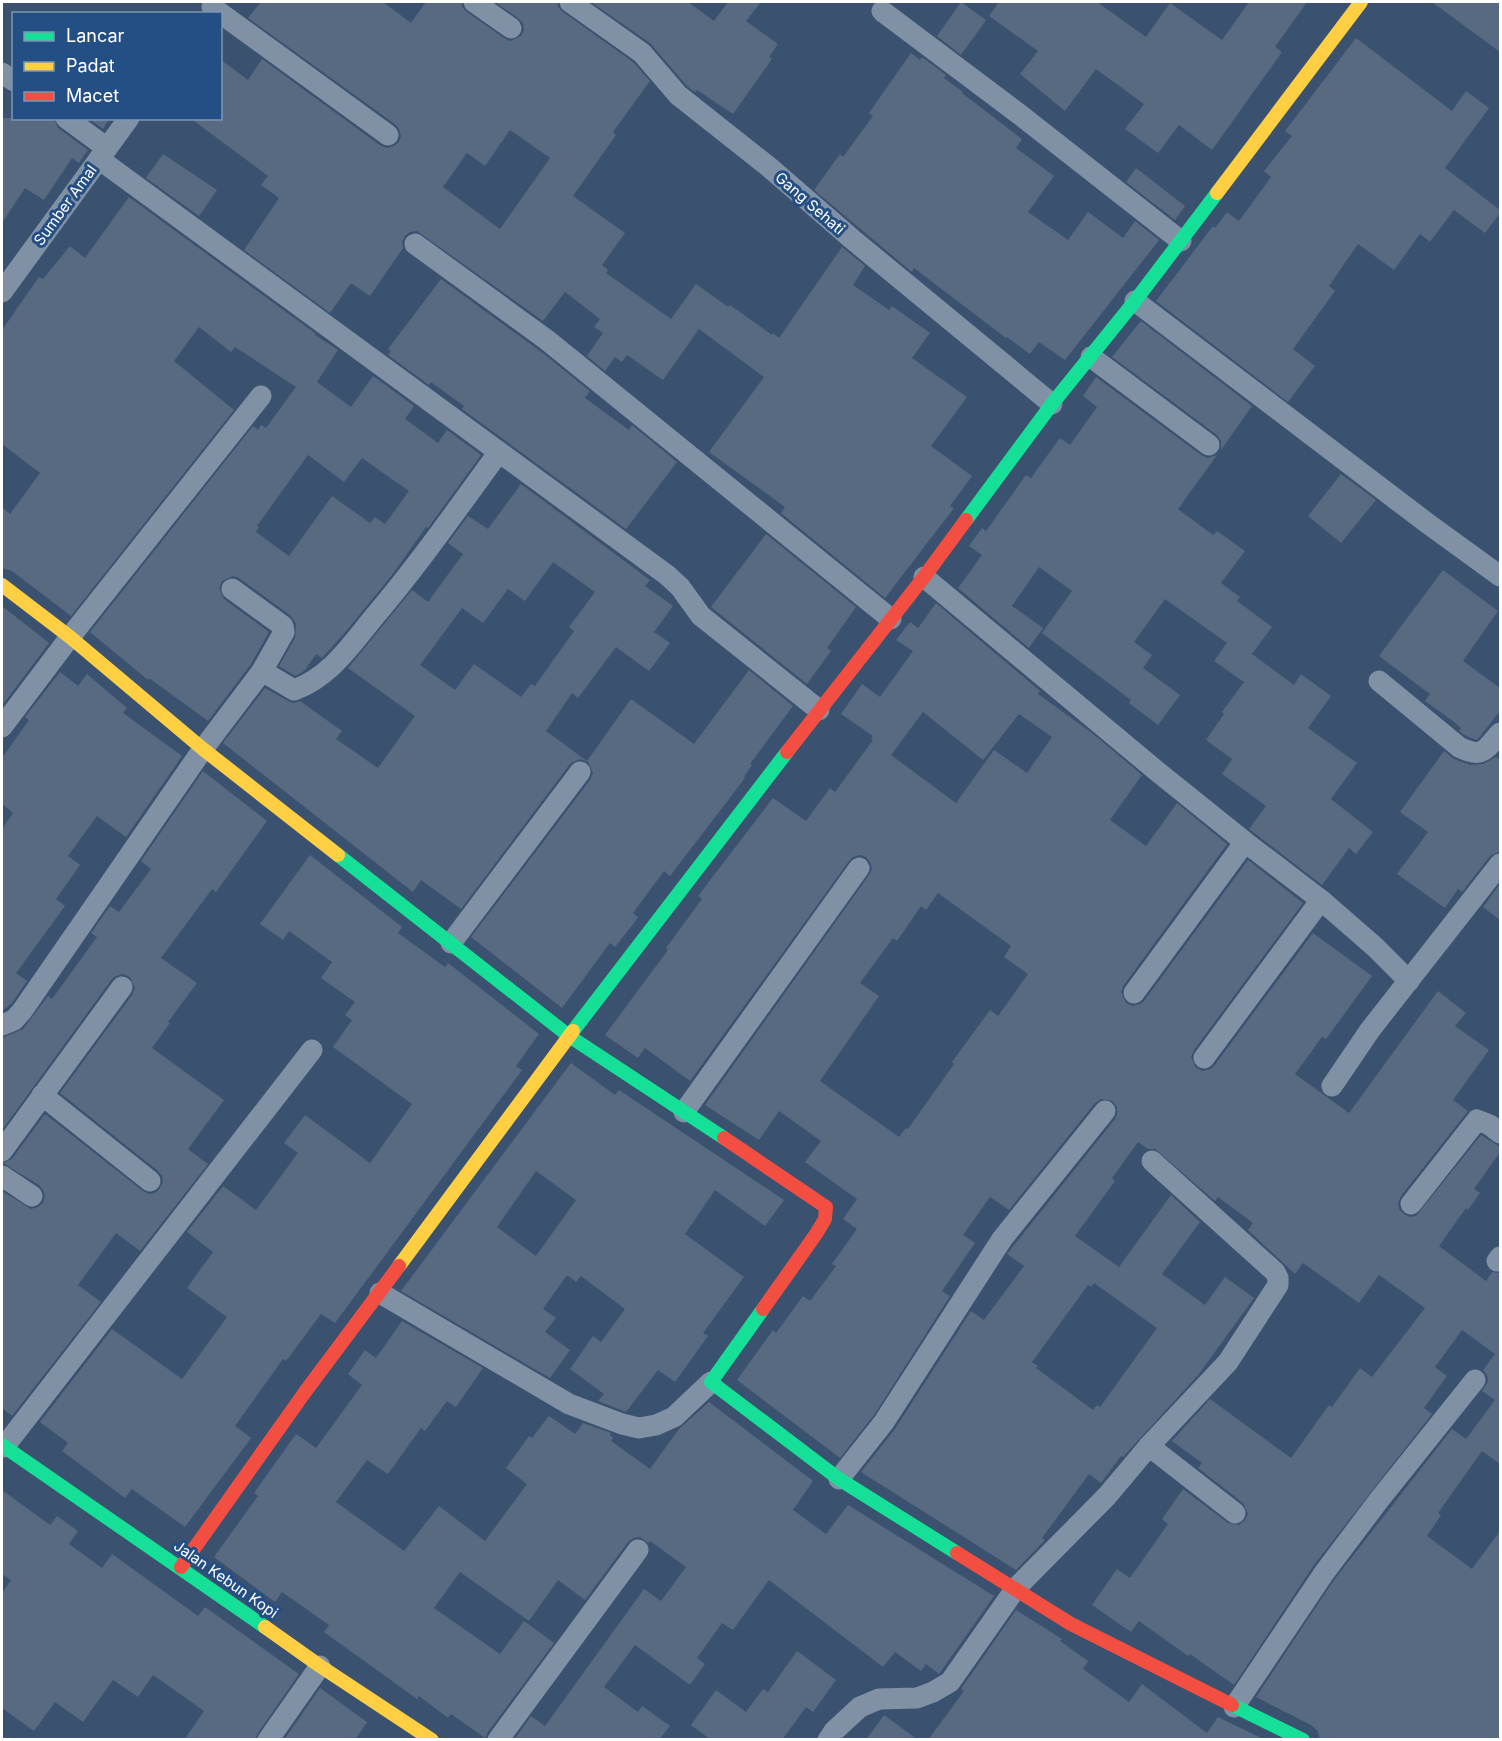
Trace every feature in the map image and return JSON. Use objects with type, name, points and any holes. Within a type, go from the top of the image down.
[{"type":"street","points":[[474,2],[511,27]]},
{"type":"street","name":"Gang Sehati","points":[[570,2],[642,53],[678,95],[769,167],[852,239],[1052,404]]},
{"type":"street","points":[[181,1567],[305,1392],[570,1036],[819,710],[924,577],[1052,404],[1135,301],[1361,2]]},
{"type":"street","points":[[882,11],[1028,121],[1181,241]]},
{"type":"street","points":[[222,14],[388,135]]},
{"type":"street","points":[[68,120],[103,153],[499,452],[667,575],[680,587],[701,616],[819,710]]},
{"type":"street","name":"Sumber Amal","points":[[4,284],[128,120]]},
{"type":"street","points":[[416,244],[547,340],[891,619]]},
{"type":"street","points":[[1135,301],[1500,576]]},
{"type":"street","points":[[1091,357],[1209,445]]},
{"type":"street","points":[[2,728],[70,637],[261,396]]},
{"type":"street","points":[[262,671],[294,690],[309,685],[337,662],[414,570],[499,452]]},
{"type":"street","points":[[924,577],[1245,842],[1321,900],[1375,947],[1409,981]]},
{"type":"street","points":[[2,585],[70,637],[203,749],[570,1036],[806,1191],[826,1207],[825,1219],[816,1234],[711,1382],[674,1417],[656,1425],[639,1428],[622,1424],[569,1404],[380,1293]]},
{"type":"street","points":[[2,1025],[14,1020],[22,1011],[203,749],[262,671],[284,632],[283,626],[232,589]]},
{"type":"street","points":[[1379,681],[1459,747],[1470,752],[1476,754],[1484,752],[1500,732]]},
{"type":"street","points":[[451,943],[580,772]]},
{"type":"street","points":[[1134,993],[1245,842]]},
{"type":"street","points":[[1332,1086],[1371,1030],[1500,864]]},
{"type":"street","points":[[684,1112],[859,868]]},
{"type":"street","points":[[1204,1058],[1321,900]]},
{"type":"street","points":[[2,1151],[122,987]]},
{"type":"street","points":[[3,1446],[312,1050]]},
{"type":"street","points":[[42,1095],[150,1181]]},
{"type":"street","points":[[839,1479],[884,1422],[1002,1239],[1105,1111]]},
{"type":"street","points":[[1411,1204],[1477,1120],[1490,1125],[1500,1133]]},
{"type":"street","points":[[828,1740],[834,1731],[860,1707],[879,1699],[917,1698],[950,1682],[1016,1588],[1107,1496],[1149,1446],[1228,1362],[1278,1285],[1275,1272],[1152,1161]]},
{"type":"street","points":[[2,1176],[32,1197]]},
{"type":"street","points":[[1234,1707],[1324,1573],[1475,1380]]},
{"type":"street","points":[[711,1382],[839,1479],[1071,1624],[1291,1737]]},
{"type":"street","name":"Jalan Kebun Kopi","points":[[3,1446],[181,1567],[320,1666],[432,1740]]},
{"type":"street","points":[[1149,1446],[1235,1513]]},
{"type":"street","points":[[498,1740],[638,1550]]},
{"type":"street","points":[[268,1740],[320,1666]]},
{"type":"building","points":[[261,2],[383,2],[411,23],[426,2],[461,2],[467,12],[510,41],[521,36],[524,30],[523,23],[495,2],[557,2],[563,12],[633,62],[650,81],[613,132],[616,135],[573,196],[625,233],[602,265],[608,270],[606,273],[671,319],[696,284],[728,307],[730,305],[779,338],[842,247],[865,266],[853,285],[889,310],[892,306],[930,333],[912,358],[967,397],[931,446],[972,476],[950,506],[954,508],[885,598],[781,513],[785,507],[709,452],[764,377],[699,329],[663,380],[627,355],[622,362],[615,357],[605,371],[587,356],[603,333],[594,327],[600,319],[565,292],[543,321],[417,231],[405,236],[402,242],[403,248],[370,296],[351,283],[330,313],[244,250],[279,198],[261,185],[268,176],[193,120],[222,120],[222,60],[248,80],[262,59],[381,146],[387,148],[399,142],[401,136],[396,125],[248,18]],"holes":[[[510,130],[550,158],[500,229],[443,187],[467,153],[485,166]]]},
{"type":"building","points":[[591,2],[688,2],[714,21],[728,2],[761,2],[746,21],[778,44],[769,57],[772,59],[733,114],[687,86],[650,43]]},
{"type":"building","points":[[961,2],[986,20],[961,55],[937,36]]},
{"type":"building","points":[[999,2],[1097,2],[1146,37],[1170,3],[1222,40],[1249,2],[1307,2],[1275,47],[1282,52],[1212,150],[1179,125],[1158,153],[1125,129],[1144,104],[1096,69],[1065,111],[1020,74],[1038,51],[989,16]]},
{"type":"building","points":[[1432,2],[1500,2],[1500,52]]},
{"type":"building","points":[[1356,38],[1452,111],[1466,91],[1489,108],[1445,168],[1500,210],[1500,213],[1485,233],[1454,210],[1430,242],[1420,234],[1394,270],[1358,244],[1329,286],[1335,291],[1293,349],[1315,366],[1288,402],[1156,301],[1213,226],[1215,228],[1227,212],[1239,221],[1271,177],[1264,171],[1292,136],[1285,131]]},
{"type":"building","points":[[911,53],[920,60],[922,57],[946,75],[944,78],[1022,139],[1016,148],[1054,176],[1028,212],[1068,240],[1088,212],[1123,238],[1135,221],[1159,240],[1065,360],[1039,342],[1030,354],[1006,338],[914,268],[912,272],[814,190],[840,154],[843,157],[873,116],[869,113]]},
{"type":"building","points":[[2,118],[55,120],[58,128],[88,150],[79,163],[72,158],[44,200],[25,188],[2,223]]},
{"type":"building","points":[[91,120],[109,120],[103,129]]},
{"type":"building","points":[[163,154],[217,190],[199,216],[146,178]]},
{"type":"building","points":[[1136,168],[1185,206],[1175,220],[1126,182]]},
{"type":"building","points":[[129,197],[338,350],[317,382],[351,407],[373,376],[414,406],[405,419],[438,443],[447,430],[481,455],[428,528],[426,527],[392,575],[347,630],[322,658],[316,654],[305,670],[295,676],[279,666],[295,638],[296,624],[291,616],[239,578],[233,576],[222,581],[219,588],[224,599],[269,632],[251,664],[208,721],[149,678],[148,680],[90,632],[253,426],[258,430],[261,425],[266,428],[296,387],[235,347],[231,352],[199,327],[174,361],[234,410],[71,616],[12,571],[2,568],[2,507],[10,514],[40,473],[2,444],[2,330],[39,277],[43,279],[70,246],[85,258]],"holes":[[[308,455],[344,482],[362,458],[409,491],[385,524],[375,517],[370,523],[332,496],[289,556],[256,532],[259,527],[257,526]]]},
{"type":"building","points":[[441,279],[544,354],[590,391],[585,398],[629,430],[632,425],[677,462],[626,529],[462,409],[464,406],[431,382],[429,385],[388,355],[391,351],[388,349]]},
{"type":"building","points":[[1141,321],[1252,406],[1221,450],[1221,441],[1217,435],[1112,357]]},
{"type":"building","points":[[1096,377],[1201,455],[1208,458],[1217,455],[1178,509],[1213,535],[1217,531],[1245,551],[1221,583],[1240,597],[1237,601],[1272,627],[1252,654],[1294,685],[1301,674],[1331,696],[1308,728],[1357,763],[1331,799],[1373,832],[1356,854],[1349,848],[1322,885],[1249,829],[1266,806],[1222,774],[1232,759],[1206,740],[1224,714],[1222,712],[1244,682],[1214,661],[1227,643],[1165,599],[1134,642],[1152,655],[1143,668],[1180,695],[1158,725],[1129,703],[1131,700],[1042,633],[1072,591],[1039,567],[1012,606],[1043,628],[1029,648],[958,588],[982,555],[969,546],[982,528],[986,531],[1026,475],[1031,478],[1060,438],[1070,445],[1097,407],[1083,396]]},
{"type":"building","points":[[1341,474],[1376,500],[1341,543],[1308,516]]},
{"type":"building","points":[[521,484],[650,580],[645,586],[673,606],[654,632],[670,643],[649,671],[616,647],[578,698],[572,693],[546,731],[587,761],[631,699],[694,744],[749,670],[793,706],[750,764],[752,765],[745,778],[670,876],[664,871],[633,913],[638,917],[634,923],[615,947],[610,943],[562,1008],[471,937],[590,780],[593,773],[588,762],[581,759],[570,764],[461,909],[421,880],[413,892],[223,743],[265,688],[288,701],[294,703],[300,701],[342,731],[336,739],[378,768],[415,716],[348,668],[412,590],[428,602],[463,554],[448,543],[468,516],[488,529]],"holes":[[[553,562],[595,592],[569,627],[574,631],[535,686],[531,684],[521,697],[474,664],[455,690],[420,665],[462,608],[483,623],[508,589],[525,601]]]},
{"type":"building","points":[[766,534],[856,607],[827,648],[831,651],[807,684],[711,607]]},
{"type":"building","points":[[1443,570],[1498,611],[1463,661],[1500,688],[1500,711],[1477,740],[1459,731],[1461,728],[1425,701],[1430,694],[1379,656]]},
{"type":"building","points":[[936,603],[1040,691],[1038,694],[1092,733],[1142,775],[1110,820],[1146,846],[1177,803],[1227,844],[1124,985],[1121,992],[1126,1003],[1133,1006],[1144,1001],[1248,860],[1303,903],[1194,1050],[1191,1057],[1196,1068],[1203,1071],[1214,1066],[1313,933],[1372,976],[1326,1039],[1322,1037],[1295,1074],[1349,1113],[1438,991],[1466,1013],[1455,1026],[1489,1050],[1453,1100],[1468,1111],[1401,1196],[1398,1203],[1399,1209],[1404,1214],[1410,1217],[1416,1216],[1481,1135],[1500,1147],[1500,1152],[1474,1189],[1480,1193],[1468,1210],[1466,1208],[1439,1246],[1486,1281],[1492,1272],[1500,1273],[1500,1464],[1471,1443],[1482,1451],[1438,1513],[1441,1515],[1427,1536],[1472,1569],[1500,1531],[1500,1740],[1320,1740],[1318,1731],[1311,1725],[1256,1697],[1334,1580],[1452,1429],[1466,1439],[1495,1400],[1482,1391],[1488,1381],[1483,1370],[1495,1354],[1462,1330],[1435,1367],[1447,1376],[1424,1408],[1432,1414],[1314,1565],[1234,1685],[1139,1621],[1131,1632],[1092,1605],[1117,1569],[1130,1578],[1168,1524],[1162,1519],[1183,1489],[1228,1523],[1239,1525],[1245,1520],[1248,1514],[1243,1503],[1198,1468],[1202,1463],[1172,1441],[1210,1399],[1291,1458],[1329,1405],[1332,1407],[1360,1368],[1372,1377],[1425,1308],[1379,1275],[1359,1303],[1303,1263],[1295,1274],[1248,1230],[1253,1223],[1218,1197],[1215,1201],[1155,1149],[1148,1149],[1138,1142],[1112,1178],[1115,1181],[1075,1236],[1119,1267],[1171,1195],[1200,1222],[1162,1274],[1205,1305],[1225,1277],[1254,1298],[1199,1374],[1123,1457],[1121,1456],[1101,1483],[1089,1474],[1042,1538],[1045,1540],[1016,1570],[861,1472],[895,1429],[971,1311],[984,1320],[1024,1266],[1007,1254],[1115,1119],[1117,1107],[1112,1101],[1101,1099],[1095,1103],[1009,1210],[990,1197],[963,1235],[975,1243],[942,1291],[950,1296],[874,1415],[840,1458],[737,1380],[773,1330],[776,1333],[803,1296],[810,1301],[836,1266],[832,1264],[857,1229],[843,1219],[857,1199],[805,1162],[821,1141],[779,1111],[759,1140],[705,1105],[869,875],[872,869],[870,862],[866,857],[860,855],[849,861],[690,1081],[645,1048],[638,1058],[605,1035],[668,950],[666,948],[702,899],[698,896],[773,798],[806,821],[830,788],[835,792],[873,740],[871,739],[873,736],[841,714],[862,684],[880,697],[913,651],[896,640],[910,622],[918,628]],"holes":[[[923,712],[983,760],[1019,714],[1052,737],[1027,773],[994,750],[956,803],[891,755]],[[938,893],[1011,946],[1004,957],[1028,974],[998,1016],[990,1010],[908,1129],[906,1128],[899,1137],[820,1081],[879,996],[860,983],[893,938],[897,941],[921,906],[926,910]],[[1094,1283],[1157,1328],[1100,1407],[1097,1405],[1093,1410],[1036,1368],[1038,1366],[1032,1362],[1088,1285],[1091,1287]]]},
{"type":"building","points":[[2,606],[49,643],[4,703],[2,702]]},
{"type":"building","points":[[60,672],[78,686],[87,674],[127,708],[123,713],[182,756],[126,837],[97,816],[68,856],[80,865],[56,899],[65,906],[16,973],[27,981],[12,1003],[2,1011],[2,829],[13,813],[2,804],[2,758],[29,720],[25,717]]},
{"type":"building","points":[[1444,751],[1454,759],[1470,765],[1483,764],[1496,757],[1500,760],[1500,851],[1490,856],[1462,892],[1458,889],[1445,908],[1397,874],[1428,832],[1400,812]]},
{"type":"building","points":[[203,771],[267,821],[216,892],[212,889],[161,958],[197,983],[152,1048],[224,1100],[188,1149],[208,1164],[140,1251],[116,1233],[78,1285],[101,1302],[12,1416],[2,1408],[2,1191],[31,1209],[43,1203],[45,1196],[39,1185],[3,1163],[12,1159],[45,1114],[143,1191],[149,1194],[155,1193],[163,1182],[158,1171],[60,1093],[132,995],[135,988],[130,977],[123,974],[112,979],[2,1130],[2,1038],[23,1029],[48,996],[52,999],[97,937],[91,933],[110,906],[119,912],[151,869],[141,861]]},
{"type":"building","points":[[310,855],[402,927],[398,933],[445,967],[448,963],[539,1034],[516,1066],[522,1070],[335,1323],[321,1314],[286,1361],[283,1359],[235,1426],[251,1438],[185,1527],[132,1489],[125,1498],[62,1451],[68,1443],[40,1422],[112,1329],[182,1379],[227,1317],[187,1288],[213,1252],[187,1232],[223,1186],[256,1210],[298,1153],[284,1143],[305,1115],[370,1163],[412,1104],[333,1047],[352,1020],[345,1015],[355,1002],[321,978],[332,962],[289,931],[283,940],[260,924]]},
{"type":"building","points":[[1500,884],[1500,920],[1483,907]]},
{"type":"building","points":[[571,1063],[615,1095],[619,1090],[784,1200],[765,1226],[715,1190],[685,1234],[744,1277],[703,1333],[708,1336],[675,1382],[658,1370],[626,1412],[598,1401],[604,1394],[570,1369],[593,1336],[601,1342],[625,1309],[581,1276],[576,1282],[567,1275],[543,1309],[556,1318],[545,1332],[570,1350],[550,1378],[401,1291]],"holes":[[[536,1171],[576,1200],[536,1256],[497,1227]]]},
{"type":"building","points":[[402,1321],[483,1368],[456,1407],[447,1401],[425,1431],[421,1428],[388,1474],[367,1460],[336,1502],[404,1551],[439,1506],[485,1541],[527,1484],[506,1468],[529,1436],[532,1438],[549,1416],[575,1434],[583,1423],[611,1433],[613,1438],[611,1441],[650,1469],[679,1429],[709,1402],[813,1481],[793,1510],[826,1534],[848,1505],[994,1596],[939,1674],[926,1664],[921,1671],[895,1652],[883,1667],[769,1580],[733,1630],[722,1623],[697,1658],[705,1664],[690,1685],[635,1645],[604,1687],[638,1712],[642,1706],[670,1726],[659,1740],[514,1740],[531,1716],[545,1726],[644,1589],[661,1601],[686,1567],[650,1541],[648,1543],[640,1537],[633,1538],[585,1600],[558,1580],[529,1621],[460,1572],[434,1608],[500,1654],[524,1621],[554,1643],[485,1738],[451,1714],[448,1718],[419,1696],[417,1699],[324,1632],[329,1625],[282,1592],[275,1602],[214,1557],[258,1496],[254,1493],[296,1434],[316,1448],[362,1385],[348,1374],[365,1350],[376,1358]]},
{"type":"building","points":[[2,1490],[50,1525],[57,1516],[78,1531],[69,1544],[102,1568],[112,1554],[198,1616],[205,1607],[299,1674],[255,1740],[184,1740],[204,1711],[153,1675],[138,1697],[113,1680],[83,1722],[55,1702],[34,1731],[2,1708],[2,1593],[11,1580],[2,1574]]},
{"type":"building","points":[[1016,1610],[1062,1639],[1060,1641],[1088,1661],[1083,1669],[1129,1702],[1142,1684],[1207,1733],[1218,1717],[1261,1738],[928,1740],[964,1691],[961,1689]]},
{"type":"building","points":[[797,1651],[836,1680],[813,1712],[806,1707],[782,1740],[711,1740],[691,1725],[716,1690],[746,1712],[763,1689],[768,1692]]},
{"type":"building","points":[[320,1688],[367,1722],[355,1740],[284,1740]]},
{"type":"building","points":[[884,1715],[918,1740],[866,1740]]},
{"type":"traffic: fast","points":[[966,520],[1052,404],[1135,301],[1217,193]]},
{"type":"traffic: fast","points":[[573,1031],[787,752]]},
{"type":"traffic: fast","points":[[338,855],[569,1036],[724,1138]]},
{"type":"traffic: fast","points":[[763,1309],[711,1382],[839,1479],[957,1553]]},
{"type":"traffic: fast","points":[[2,1445],[265,1627]]},
{"type":"traffic: fast","points":[[1232,1705],[1303,1740]]},
{"type":"traffic: slow","points":[[1217,193],[1361,2]]},
{"type":"traffic: slow","points":[[2,585],[70,637],[203,749],[338,855]]},
{"type":"traffic: slow","points":[[399,1266],[573,1031]]},
{"type":"traffic: slow","points":[[265,1627],[432,1740]]},
{"type":"traffic: jam","points":[[787,752],[966,520]]},
{"type":"traffic: jam","points":[[724,1138],[826,1207],[825,1219],[816,1234],[763,1309]]},
{"type":"traffic: jam","points":[[181,1567],[305,1392],[399,1266]]},
{"type":"traffic: jam","points":[[957,1553],[1071,1624],[1232,1705]]}]
